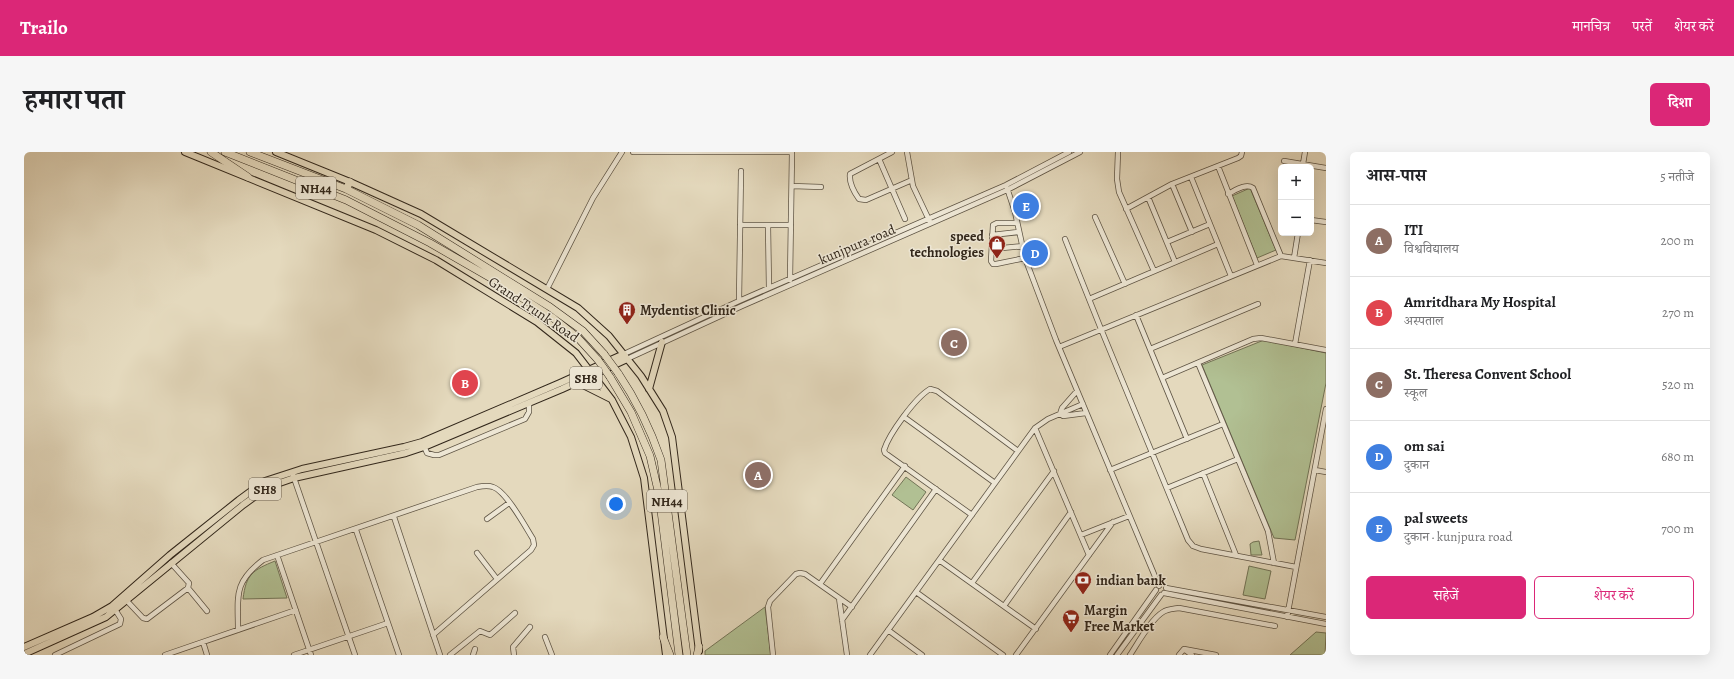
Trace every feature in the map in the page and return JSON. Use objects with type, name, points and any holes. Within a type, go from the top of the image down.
[{"type":"highway","points":[[211,152],[248,178]]},
{"type":"highway","name":"NH44","points":[[226,152],[346,200],[496,281],[553,318],[578,338],[598,360],[631,412],[650,456],[659,495],[679,655]]},
{"type":"highway","name":"NH44","points":[[250,152],[346,189],[418,225],[550,307],[583,331],[604,354],[635,399],[652,434],[661,460],[687,655]]},
{"type":"highway","points":[[346,189],[350,182]]},
{"type":"highway","points":[[663,637],[670,655]]},
{"type":"highway","points":[[699,647],[699,655]]},
{"type":"main road","name":"Grand Trunk Road","points":[[186,152],[376,230],[436,260],[537,322],[576,353],[612,400],[631,438],[644,478],[666,655]]},
{"type":"main road","name":"Grand Trunk Road","points":[[276,152],[350,182],[421,214],[578,308],[609,336],[626,356],[663,411],[672,437],[699,647]]},
{"type":"main road","points":[[649,389],[661,340]]},
{"type":"main road","name":"SH8","points":[[423,445],[626,356]]},
{"type":"main road","name":"SH8","points":[[24,647],[37,645],[95,623],[116,611],[172,559],[257,486],[274,478],[293,475],[404,447],[423,445],[529,403],[577,382],[592,372]]},
{"type":"main road","points":[[577,382],[612,400]]},
{"type":"main road","name":"SH8","points":[[24,654],[37,645],[112,606],[172,559]]},
{"type":"street","points":[[546,289],[593,198],[622,152]]},
{"type":"street","points":[[633,152],[792,152],[790,285]]},
{"type":"street","points":[[892,152],[852,172],[850,177],[852,187],[857,195],[863,200],[912,180]]},
{"type":"street","points":[[907,152],[912,180],[931,222]]},
{"type":"street","name":"kunjpura road","points":[[1006,188],[1069,152]]},
{"type":"street","name":"kunjpura road","points":[[626,356],[724,311],[790,285],[931,222],[1080,152]]},
{"type":"street","points":[[1118,152],[1117,179],[1126,209],[1154,271]]},
{"type":"street","points":[[1126,209],[1172,184],[1238,158],[1241,156],[1242,152]]},
{"type":"street","points":[[1284,160],[1303,164],[1305,152]]},
{"type":"street","points":[[879,159],[906,218]]},
{"type":"street","points":[[1218,166],[1257,265]]},
{"type":"street","points":[[1314,166],[1326,168]]},
{"type":"street","points":[[739,301],[741,171]]},
{"type":"street","points":[[1191,177],[1231,276]]},
{"type":"street","points":[[1172,184],[1192,232]]},
{"type":"street","points":[[792,186],[821,187]]},
{"type":"street","points":[[1228,194],[1246,186],[1253,188],[1281,256]]},
{"type":"street","points":[[1006,188],[1017,223],[1025,258],[1059,347],[1129,516],[1158,594],[1164,592],[1326,617]]},
{"type":"street","points":[[1148,197],[1175,262]]},
{"type":"street","points":[[1095,217],[1124,284]]},
{"type":"street","points":[[1314,220],[1326,222]]},
{"type":"street","name":"kunjpura road","points":[[724,311],[739,301],[769,288],[931,222]]},
{"type":"street","points":[[1017,223],[994,224],[992,227],[991,261],[993,264],[1025,258]]},
{"type":"street","points":[[1167,242],[1210,224]]},
{"type":"street","points":[[740,225],[791,225]]},
{"type":"street","points":[[768,225],[769,288]]},
{"type":"street","points":[[992,235],[1019,232]]},
{"type":"street","points":[[1294,258],[1298,236]]},
{"type":"street","points":[[1066,238],[1101,329],[1188,540],[1193,546],[1296,567]]},
{"type":"street","points":[[1089,299],[1218,244]]},
{"type":"street","points":[[992,249],[1023,246]]},
{"type":"street","points":[[1059,347],[1281,256],[1326,263]]},
{"type":"street","points":[[1295,344],[1310,260]]},
{"type":"street","points":[[1150,349],[1258,304]]},
{"type":"street","points":[[1136,315],[1188,439]]},
{"type":"street","points":[[1162,378],[1253,339],[1269,339],[1326,350]]},
{"type":"street","points":[[1198,363],[1268,531],[1274,563]]},
{"type":"street","points":[[972,515],[885,453],[884,450],[904,417],[923,393],[930,390],[937,391],[1018,451]]},
{"type":"street","points":[[1060,414],[1062,408],[1077,391]]},
{"type":"street","points":[[423,445],[431,455],[439,454],[525,419],[530,412],[529,403]]},
{"type":"street","points":[[870,655],[1035,428],[1048,419],[1082,404]]},
{"type":"street","points":[[1287,617],[1315,470],[1324,431],[1326,409]]},
{"type":"street","points":[[1060,414],[1063,416],[1086,413]]},
{"type":"street","points":[[904,417],[995,483]]},
{"type":"street","points":[[1110,470],[1223,424]]},
{"type":"street","points":[[1035,428],[1089,555]]},
{"type":"street","points":[[1167,488],[1238,459]]},
{"type":"street","points":[[820,584],[905,466]]},
{"type":"street","points":[[1315,470],[1326,472]]},
{"type":"street","points":[[972,583],[1054,471]]},
{"type":"street","points":[[1203,473],[1236,555]]},
{"type":"street","points":[[293,475],[355,655]]},
{"type":"street","points":[[238,630],[238,598],[241,584],[248,571],[263,560],[316,541],[356,530],[485,486],[493,486],[500,490],[510,503],[533,539],[534,545],[531,550],[433,635]]},
{"type":"street","points":[[842,620],[936,489]]},
{"type":"street","points":[[487,519],[510,503]]},
{"type":"street","points":[[1004,606],[1071,512]]},
{"type":"street","points":[[1081,536],[1129,516]]},
{"type":"street","points":[[394,517],[440,655]]},
{"type":"street","points":[[1016,655],[1113,522]]},
{"type":"street","points":[[356,530],[399,655]]},
{"type":"street","points":[[477,553],[497,579]]},
{"type":"street","points":[[277,555],[310,652]]},
{"type":"street","points":[[172,559],[189,583],[188,588],[207,611]]},
{"type":"street","points":[[939,560],[1036,629]]},
{"type":"street","points":[[773,655],[767,614],[770,601],[796,574],[805,574],[852,607]]},
{"type":"street","points":[[1110,655],[1157,588],[1163,586],[1164,592],[1117,655]]},
{"type":"street","points":[[127,601],[143,618],[146,619],[188,588]]},
{"type":"street","points":[[916,592],[1003,655]]},
{"type":"street","points":[[1164,592],[1326,624]]},
{"type":"street","points":[[839,598],[847,655]]},
{"type":"street","points":[[1130,655],[1156,618],[1162,612],[1170,609],[1179,608],[1275,626]]},
{"type":"street","points":[[165,655],[296,610]]},
{"type":"street","points":[[55,655],[120,624],[121,619],[116,611]]},
{"type":"street","points":[[450,655],[480,631],[490,634],[515,613]]},
{"type":"street","points":[[294,655],[310,652],[349,636],[388,623]]},
{"type":"street","points":[[514,655],[513,647],[530,627]]},
{"type":"street","points":[[888,630],[922,655]]},
{"type":"street","points":[[545,637],[552,655]]},
{"type":"street","points":[[203,642],[207,655]]},
{"type":"street","points":[[473,655],[474,649]]},
{"type":"street","points":[[1179,655],[1184,649]]},
{"type":"street","points":[[1184,649],[1192,655]]},
{"type":"street","points":[[1184,649],[1216,655]]},
{"type":"green space","points":[[1250,188],[1276,250],[1257,258],[1232,196]]},
{"type":"green space","points":[[1264,340],[1326,353],[1326,383],[1295,540],[1274,538],[1202,365]]},
{"type":"green space","points":[[906,477],[926,492],[913,510],[892,495]]},
{"type":"green space","points":[[1259,541],[1262,555],[1251,555],[1250,544]]},
{"type":"green space","points":[[275,561],[287,598],[243,599],[246,584],[252,574],[261,567]]},
{"type":"green space","points":[[1249,566],[1271,571],[1265,599],[1243,595]]},
{"type":"green space","points":[[765,607],[771,655],[705,655],[705,651]]},
{"type":"green space","points":[[1316,632],[1326,633],[1325,655],[1290,655]]},
{"type":"place","name":"pal sweets","points":[[1026,206]]},
{"type":"place","name":"om sai","points":[[1035,253]]},
{"type":"place","name":"speed technologies","points":[[997,259]]},
{"type":"place","name":"Mydentist Clinic","points":[[627,325]]},
{"type":"place","name":"St. Theresa Convent School","points":[[954,343]]},
{"type":"place","name":"Amritdhara My Hospital","points":[[465,383]]},
{"type":"place","name":"ITI","points":[[758,475]]},
{"type":"place","name":"indian bank","points":[[1083,595]]},
{"type":"place","name":"Margin Free Market","points":[[1071,633]]}]
